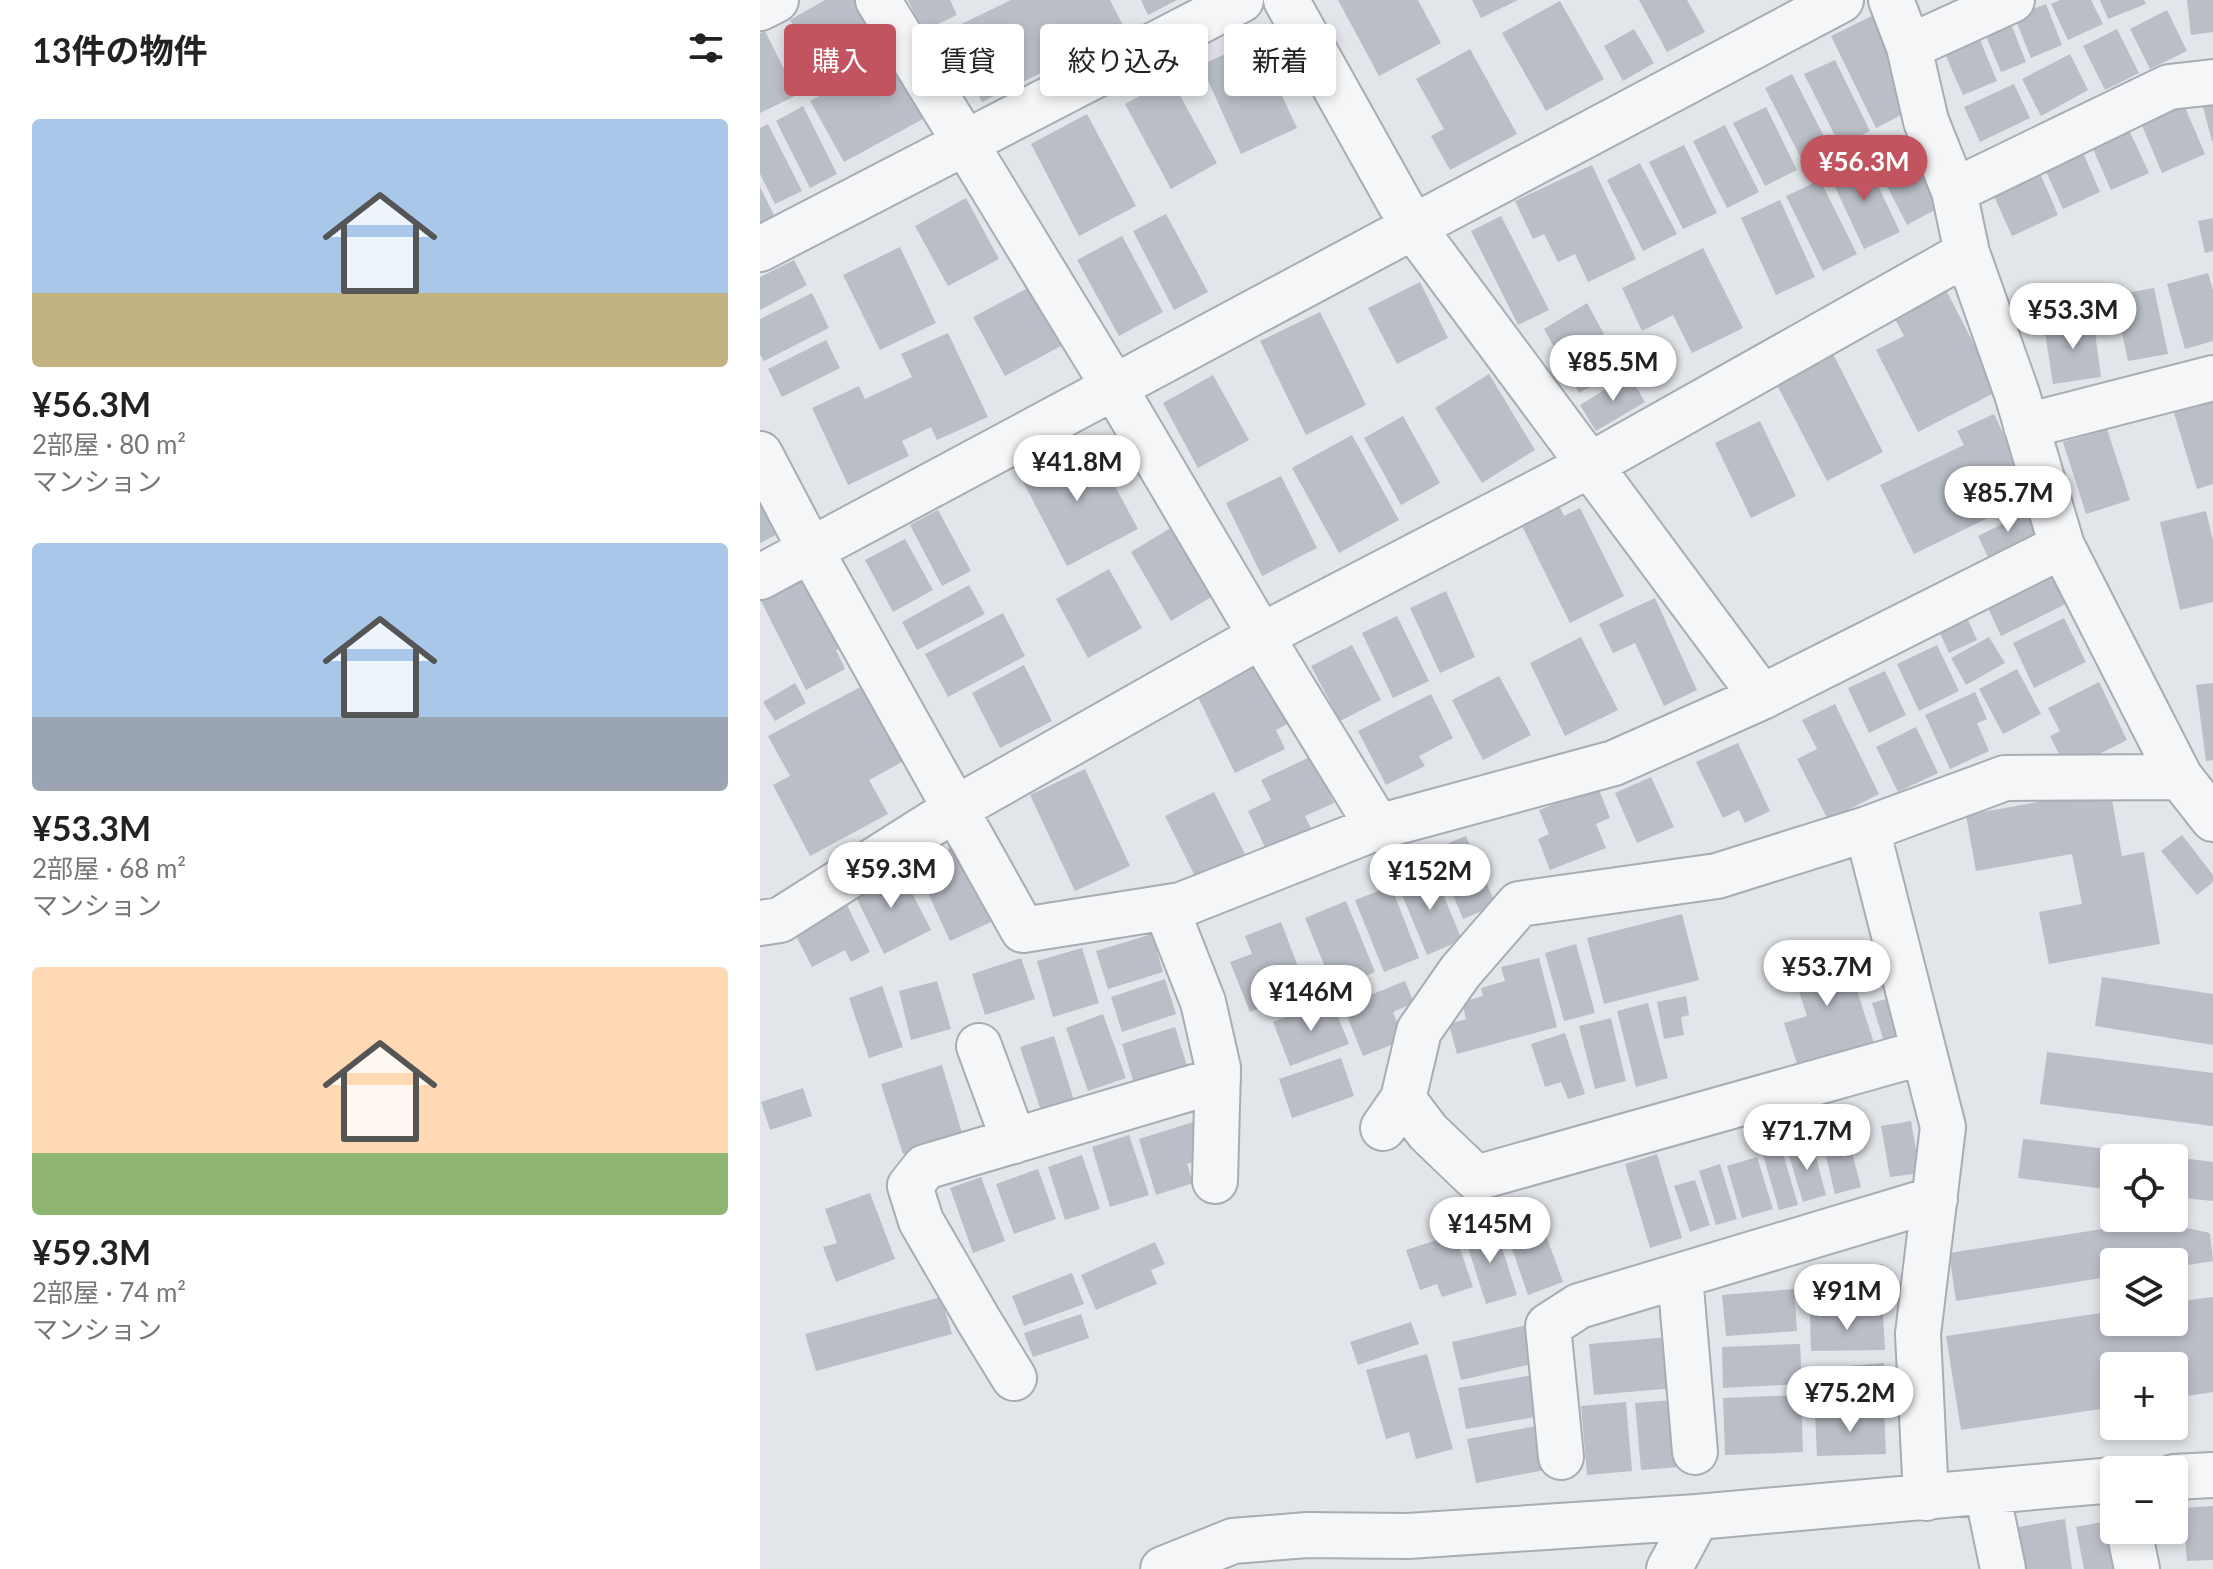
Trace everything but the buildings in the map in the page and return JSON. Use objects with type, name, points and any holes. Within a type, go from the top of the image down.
[{"type":"street","points":[[760,8],[776,0]]},
{"type":"street","points":[[878,0],[1378,827]]},
{"type":"street","points":[[760,249],[1241,0]]},
{"type":"street","points":[[1286,0],[1413,227],[1762,697]]},
{"type":"street","points":[[760,577],[1841,0]]},
{"type":"street","points":[[1891,0],[1909,47],[1926,121],[1954,191],[1967,253],[2017,394],[2062,546],[2202,804]]},
{"type":"street","points":[[1909,47],[2012,0]]},
{"type":"street","points":[[1954,191],[2169,87],[2213,82]]},
{"type":"street","points":[[760,923],[780,920],[955,809],[1261,636],[1590,465],[1967,253]]},
{"type":"street","points":[[2026,426],[2213,378]]},
{"type":"street","points":[[760,454],[1023,930],[1181,905],[1378,827],[1614,763],[1762,697],[2062,546]]},
{"type":"street","points":[[1924,1052],[1476,1178],[1428,1132],[1393,1114],[1419,1031],[1460,972],[1519,904],[1717,876],[1867,829],[2005,778],[2202,804]]},
{"type":"street","points":[[1867,829],[1943,1127],[1918,1334],[1926,1498]]},
{"type":"street","points":[[1166,908],[1203,1002],[1218,1068],[1215,1181]]},
{"type":"street","points":[[979,1046],[1014,1141]]},
{"type":"street","points":[[1014,1378],[921,1221],[910,1186],[925,1167],[1218,1080]]},
{"type":"street","points":[[1561,1457],[1548,1326],[1579,1306],[1935,1199]]},
{"type":"street","points":[[1680,1276],[1695,1452]]},
{"type":"street","points":[[2188,1476],[2213,1475]]},
{"type":"street","points":[[1163,1569],[1233,1541],[1307,1535],[1408,1536],[1697,1517],[2100,1481]]},
{"type":"street","points":[[1987,1492],[2003,1569]]},
{"type":"street","points":[[1669,1569],[1697,1517]]},
{"type":"street","points":[[2132,1544],[2137,1569]]}]
